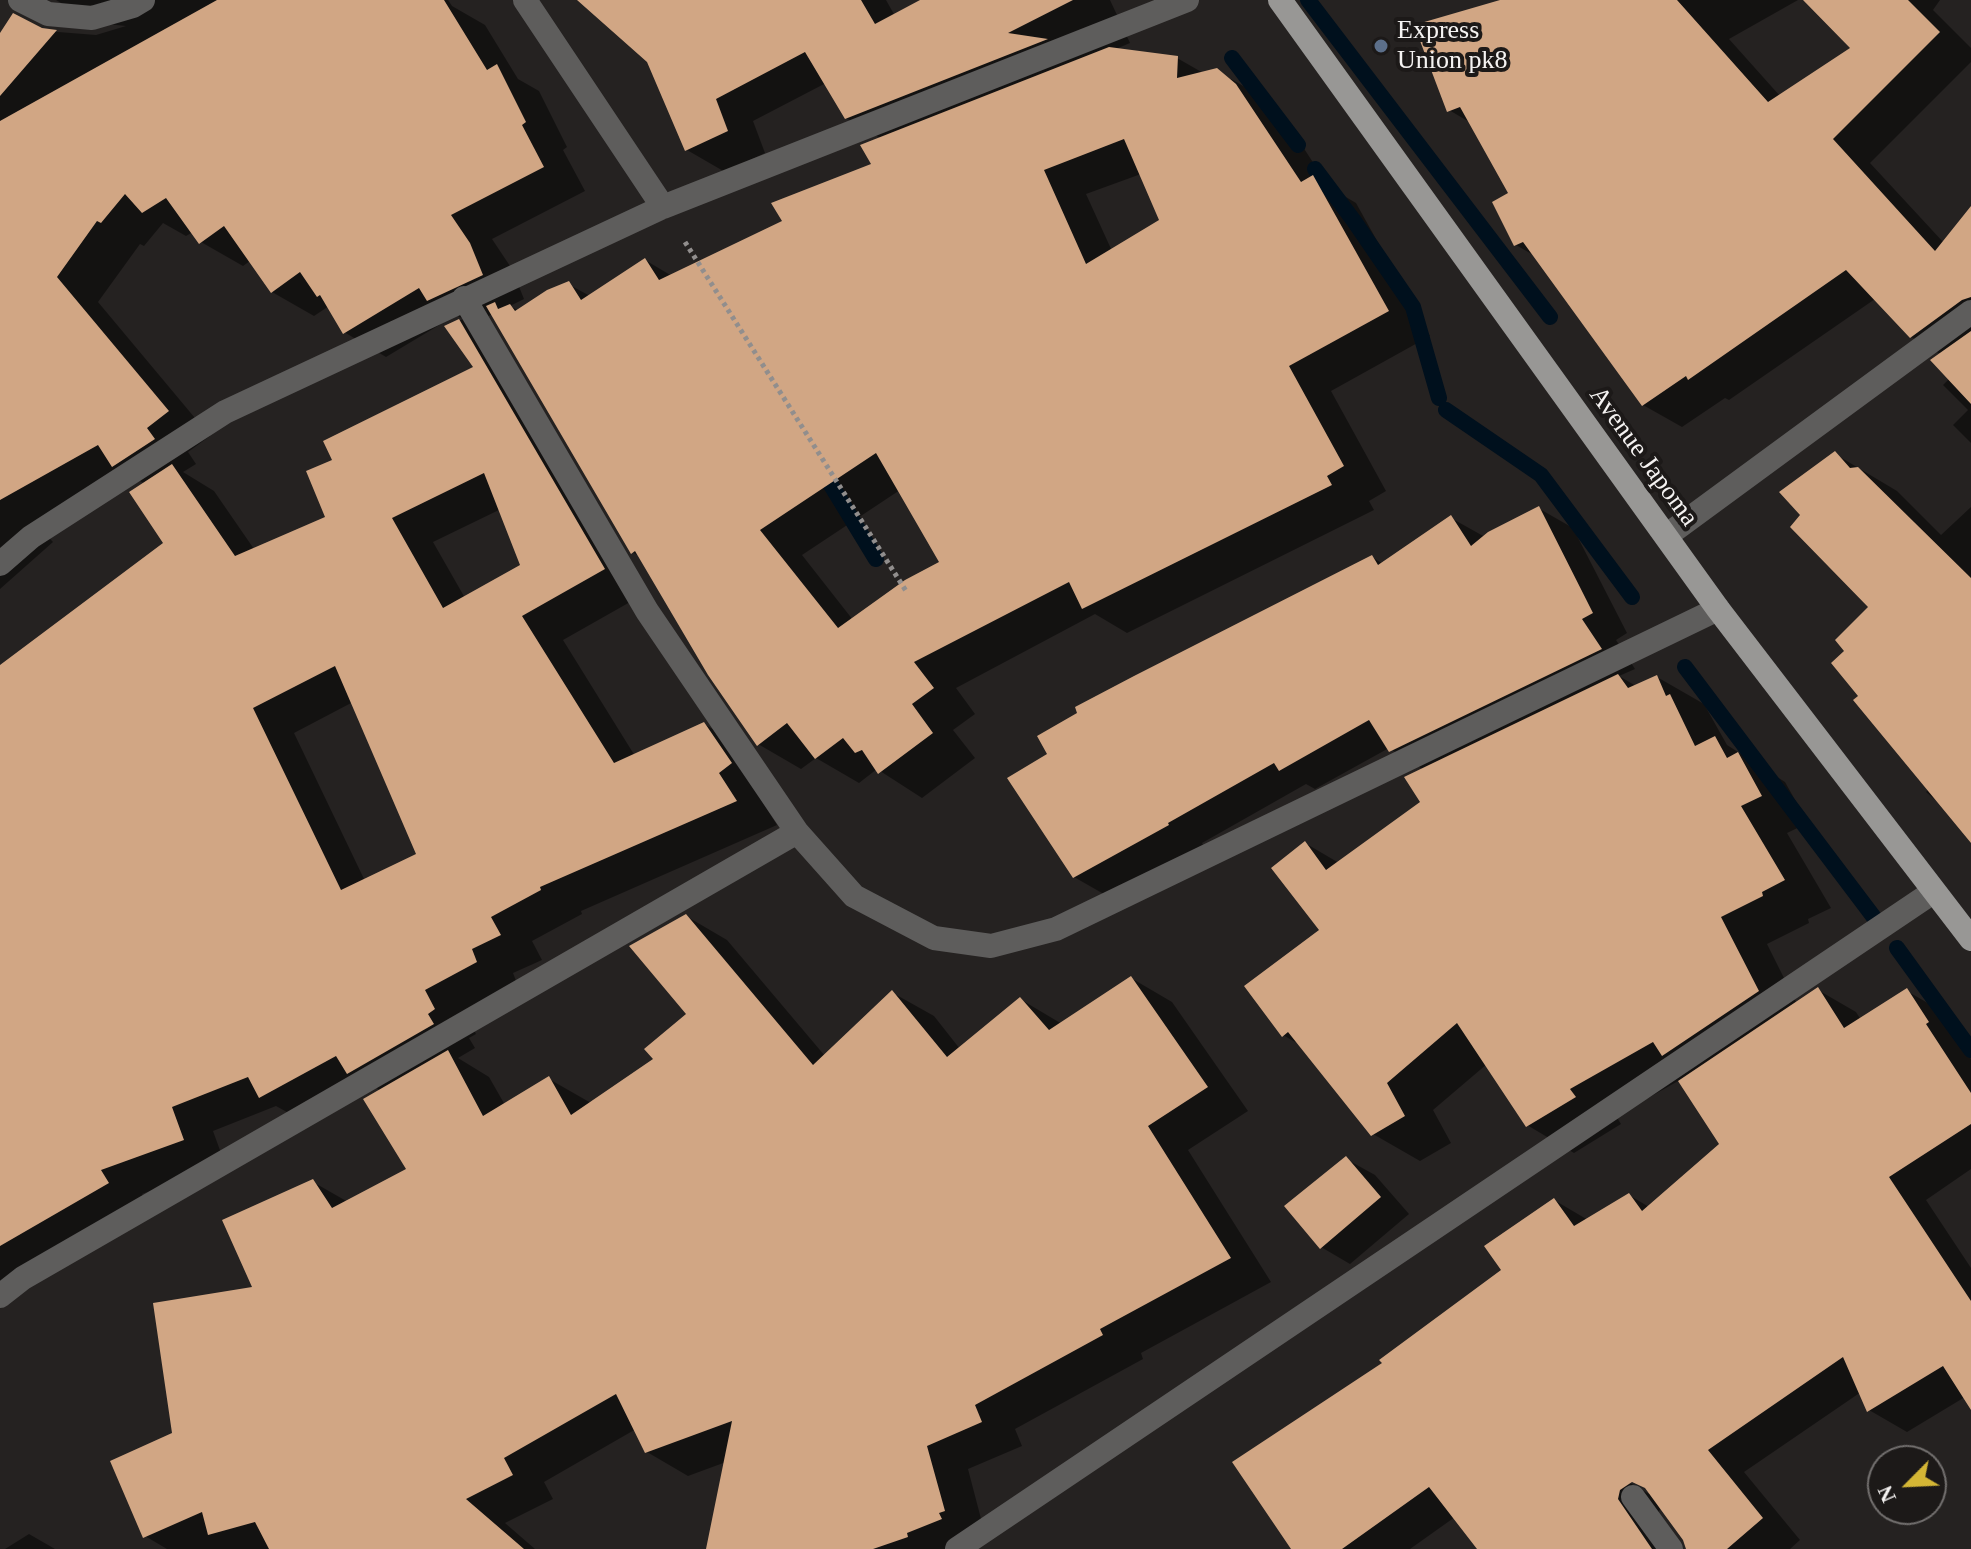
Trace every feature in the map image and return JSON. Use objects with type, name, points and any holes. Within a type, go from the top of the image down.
[{"type":"main road","name":"Avenue Japoma","points":[[1280,0],[1718,609],[1971,939]]},
{"type":"street","points":[[20,0],[48,14],[92,18],[143,0]]},
{"type":"street","points":[[525,0],[663,207]]},
{"type":"street","points":[[0,564],[31,537],[225,412],[464,298],[663,207],[1187,0]]},
{"type":"street","points":[[464,298],[647,611],[797,832],[854,896],[934,938],[991,946],[1056,929],[1718,609]]},
{"type":"street","points":[[1666,536],[1971,312]]},
{"type":"street","points":[[0,1296],[36,1270],[797,832]]},
{"type":"street","points":[[957,1549],[1933,892]]},
{"type":"street","points":[[1633,1497],[1671,1549]]},
{"type":"path","points":[[663,207],[906,591]]},
{"type":"building","points":[[217,0],[444,0],[487,70],[497,64],[526,122],[522,125],[544,167],[451,215],[470,243],[483,275],[427,301],[419,288],[343,334],[320,295],[317,297],[300,272],[271,293],[224,226],[199,244],[166,198],[142,213],[125,194],[101,223],[97,221],[57,277],[169,411],[147,428],[155,439],[112,467],[98,445],[0,500],[0,121]]},
{"type":"building","points":[[577,0],[861,0],[875,24],[920,0],[1073,0],[1008,33],[1048,39],[845,119],[805,52],[716,99],[728,131],[685,151],[647,62]]},
{"type":"building","points":[[1500,0],[1677,0],[1768,102],[1850,48],[1803,0],[1908,0],[1940,32],[1833,139],[1935,251],[1971,206],[1971,297],[1962,300],[1910,338],[1846,270],[1688,380],[1686,376],[1642,406],[1523,242],[1514,246],[1492,202],[1508,193],[1460,107],[1447,112],[1414,25]]},
{"type":"building","points":[[13,13],[42,28],[57,30],[0,96],[0,33]]},
{"type":"building","points":[[1109,47],[1178,56],[1177,78],[1217,68],[1236,84],[1301,182],[1313,175],[1389,311],[1289,366],[1344,466],[1327,476],[1332,485],[1082,609],[1069,582],[914,662],[934,688],[912,704],[933,733],[878,774],[862,750],[855,753],[843,738],[815,759],[787,723],[757,746],[708,675],[635,551],[631,554],[486,306],[495,302],[498,309],[510,304],[515,311],[547,290],[569,281],[581,300],[645,258],[659,280],[782,221],[771,203],[871,164],[860,145]],"holes":[[[1124,139],[1159,220],[1086,264],[1044,170]],[[876,453],[939,562],[905,580],[838,628],[760,530]]]},
{"type":"building","points":[[459,319],[605,569],[522,616],[614,763],[704,722],[732,763],[719,773],[737,801],[540,887],[541,890],[491,917],[501,935],[472,949],[477,962],[425,990],[435,1009],[428,1014],[434,1024],[347,1074],[336,1056],[259,1098],[248,1077],[172,1107],[184,1140],[101,1170],[109,1183],[0,1246],[0,665],[163,543],[129,492],[172,464],[235,556],[325,517],[306,471],[332,460],[323,441],[473,367],[444,326]],"holes":[[[484,473],[520,565],[443,608],[392,518]],[[335,666],[416,854],[341,890],[253,708]]]},
{"type":"building","points":[[1971,331],[1971,404],[1930,360]]},
{"type":"building","points":[[1835,451],[1850,468],[1858,467],[1971,578],[1971,843],[1853,700],[1858,696],[1831,663],[1844,651],[1835,640],[1868,607],[1790,527],[1800,515],[1779,492]]},
{"type":"building","points":[[1539,506],[1593,613],[1582,619],[1602,649],[1389,752],[1369,720],[1279,771],[1274,763],[1073,878],[1007,778],[1047,754],[1037,736],[1077,713],[1075,707],[1134,676],[1372,555],[1378,565],[1451,515],[1471,546],[1488,532]]},
{"type":"building","points":[[1618,674],[1628,688],[1657,675],[1666,696],[1670,694],[1695,746],[1715,736],[1727,758],[1738,752],[1762,796],[1741,806],[1785,880],[1762,892],[1763,896],[1721,917],[1759,991],[1662,1056],[1653,1042],[1570,1089],[1576,1097],[1526,1127],[1457,1023],[1387,1083],[1405,1116],[1371,1136],[1288,1032],[1282,1037],[1244,986],[1319,930],[1271,868],[1305,841],[1326,870],[1420,802],[1404,777]]},
{"type":"building","points":[[686,914],[813,1065],[892,990],[947,1057],[1020,997],[1049,1030],[1131,976],[1208,1087],[1148,1126],[1231,1258],[1100,1329],[1103,1335],[975,1405],[982,1422],[927,1446],[945,1511],[939,1513],[942,1519],[907,1533],[908,1537],[873,1549],[706,1549],[732,1421],[645,1453],[616,1394],[504,1458],[513,1475],[466,1499],[524,1549],[269,1549],[255,1522],[208,1535],[202,1512],[143,1538],[110,1461],[172,1433],[153,1303],[252,1287],[222,1220],[313,1179],[332,1208],[406,1169],[363,1099],[448,1050],[483,1116],[549,1076],[571,1115],[653,1059],[644,1049],[686,1014],[629,946]]},
{"type":"building","points":[[1818,987],[1844,1028],[1907,988],[1929,1022],[1926,1024],[1971,1093],[1971,1124],[1889,1177],[1971,1301],[1971,1410],[1943,1366],[1867,1412],[1843,1357],[1708,1450],[1763,1518],[1727,1549],[1686,1549],[1683,1540],[1645,1488],[1632,1482],[1620,1490],[1618,1499],[1652,1549],[1477,1549],[1429,1487],[1342,1549],[1291,1549],[1232,1462],[1382,1363],[1379,1360],[1501,1270],[1484,1246],[1554,1198],[1574,1226],[1629,1193],[1642,1211],[1719,1144],[1678,1081]]},
{"type":"building","points":[[1346,1156],[1381,1197],[1320,1249],[1284,1206]]},
{"type":"waterway","points":[[1308,0],[1550,317]]},
{"type":"waterway","points":[[1232,58],[1298,145]]},
{"type":"waterway","points":[[1315,169],[1413,307],[1439,398]]},
{"type":"waterway","points":[[1446,410],[1541,475],[1632,597]]},
{"type":"waterway","points":[[820,467],[876,559]]},
{"type":"waterway","points":[[1685,667],[1882,928]]},
{"type":"waterway","points":[[1897,948],[1971,1050]]},
{"type":"place","name":"Express Union pk8","points":[[1381,46]]}]
